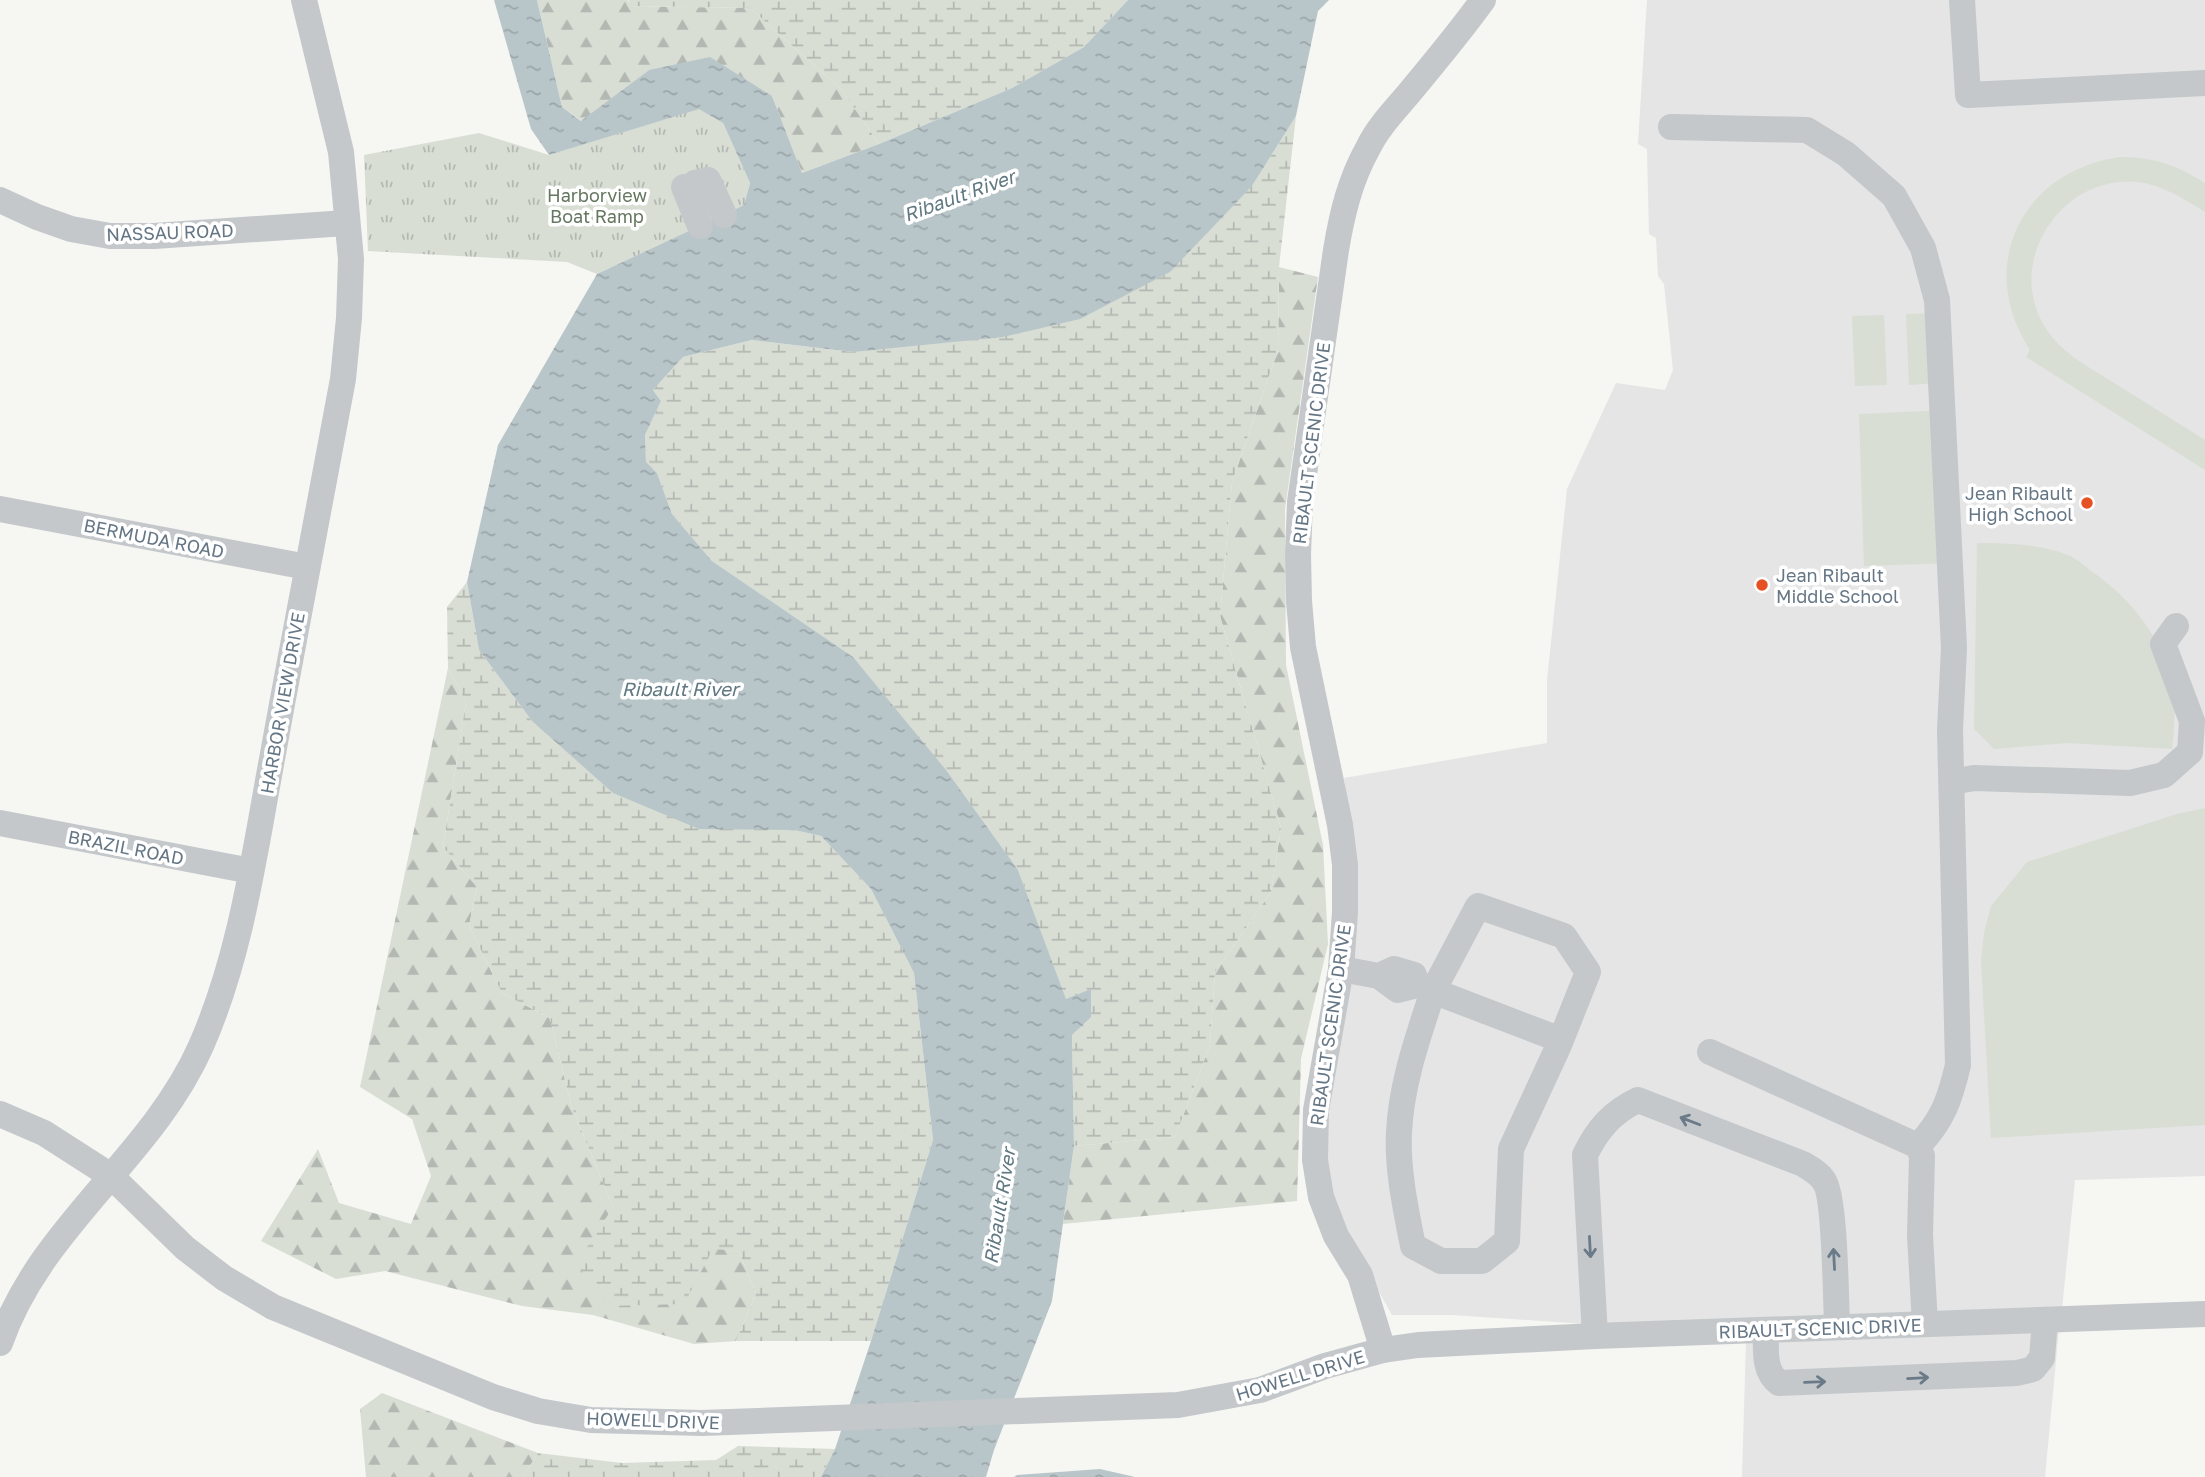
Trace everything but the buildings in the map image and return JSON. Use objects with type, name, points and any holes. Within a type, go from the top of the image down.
[{"type":"street","name":"HARBOR VIEW DRIVE","points":[[0,1343],[6,1325],[29,1281],[58,1239],[153,1126],[200,1049],[234,955],[344,367],[349,318],[351,259],[341,152],[304,0]]},
{"type":"street","name":"RIBAULT SCENIC DRIVE","points":[[1483,0],[1368,146],[1353,179],[1336,250],[1300,502],[1298,601],[1303,647],[1340,825],[1345,865],[1341,969],[1316,1110],[1315,1160],[1321,1197],[1336,1236],[1360,1275],[1383,1350],[1451,1343],[1595,1336],[2205,1314]]},
{"type":"street","points":[[1962,0],[1968,95],[2205,83]]},
{"type":"street","points":[[1671,127],[1807,130],[1846,154],[1894,195],[1923,248],[1937,300],[1954,648],[1951,730],[1958,1065],[1950,1097],[1936,1127],[1919,1146]]},
{"type":"street","points":[[690,185],[712,220]]},
{"type":"street","name":"NASSAU ROAD","points":[[0,200],[71,229],[110,236],[154,236],[346,223]]},
{"type":"street","name":"BERMUDA ROAD","points":[[0,509],[307,567]]},
{"type":"street","points":[[1952,782],[1974,778],[2130,783],[2164,775],[2189,752],[2192,721],[2163,644],[2176,626]]},
{"type":"street","name":"BRAZIL ROAD","points":[[0,823],[251,871]]},
{"type":"street","points":[[1478,906],[1564,936],[1588,972],[1561,1040],[1511,1149],[1507,1241],[1482,1261],[1441,1261],[1412,1246],[1404,1200],[1399,1133],[1425,988],[1478,906]]},
{"type":"street","points":[[1341,969],[1379,976],[1398,990],[1425,988],[1561,1040]]},
{"type":"street","points":[[1710,1052],[1919,1146],[1922,1156],[1920,1235],[1925,1324]]},
{"type":"street","points":[[1595,1336],[1585,1155],[1594,1137],[1608,1119],[1638,1100],[1803,1164],[1826,1182],[1831,1203],[1837,1327]]},
{"type":"street","name":"HOWELL DRIVE","points":[[0,1114],[44,1133],[111,1176],[185,1248],[223,1278],[273,1307],[493,1397],[538,1410],[591,1420],[702,1423],[1178,1405],[1247,1393],[1383,1350]]},
{"type":"street","points":[[1766,1330],[1767,1364],[1772,1378],[1779,1383],[1838,1381],[2017,1373],[2033,1369],[2042,1358],[2045,1320]]},
{"type":"shaded area","name":"Jean Ribault Middle School","points":[[1647,0],[2205,0],[2205,1176],[2075,1180],[2062,1309],[1586,1324],[1452,1315],[1392,1315],[1343,1228],[1326,1168],[1325,1137],[1353,848],[1344,778],[1547,743],[1547,681],[1567,489],[1616,383],[1665,390],[1673,370],[1664,284],[1658,276],[1656,238],[1649,234],[1647,149],[1638,144]]},
{"type":"shaded area","points":[[2059,1329],[2045,1477],[1742,1477],[1746,1342]]},
{"type":"green space","points":[[537,0],[628,0],[631,6],[750,8],[842,90],[879,144],[802,173],[772,96],[649,70],[582,121],[562,107]]},
{"type":"green space","points":[[629,0],[1128,0],[1084,47],[1012,88],[879,144],[842,90],[750,8],[630,6]]},
{"type":"green space","name":"Harborview Boat Ramp","points":[[699,108],[723,123],[750,183],[744,205],[597,274],[567,262],[368,251],[364,155],[479,133],[549,155]]},
{"type":"green space","points":[[1296,116],[1279,267],[1278,350],[1232,482],[1220,616],[1281,828],[1271,892],[1215,972],[1210,1045],[1175,1137],[1074,1146],[1072,1035],[1090,1017],[1091,990],[1066,1000],[1018,870],[853,658],[712,561],[672,514],[657,473],[646,463],[645,435],[661,401],[653,390],[683,357],[752,340],[853,352],[1252,186]]},
{"type":"green space","points":[[2120,157],[2164,163],[2205,183],[2205,212],[2165,189],[2138,182],[2111,183],[2086,192],[2064,207],[2048,227],[2036,250],[2032,275],[2034,301],[2045,327],[2060,346],[2205,440],[2205,470],[2026,357],[2030,350],[2014,318],[2007,286],[2008,255],[2018,227],[2034,202],[2057,181],[2086,166]]},
{"type":"green space","points":[[1279,267],[1318,277],[1285,509],[1286,665],[1323,845],[1328,944],[1301,1059],[1297,1201],[1063,1224],[1074,1146],[1175,1137],[1210,1045],[1215,972],[1271,892],[1281,828],[1220,616],[1232,482],[1278,350]]},
{"type":"green space","points":[[1939,313],[1941,383],[1909,385],[1906,314]]},
{"type":"green space","points":[[1884,315],[1887,385],[1855,386],[1852,316]]},
{"type":"green space","points":[[1949,410],[1954,563],[1864,566],[1859,414]]},
{"type":"green space","points":[[1977,543],[2025,545],[2050,549],[2072,557],[2108,584],[2133,608],[2161,651],[2172,685],[2175,717],[2172,749],[2067,743],[1994,749],[1974,729]]},
{"type":"green space","points":[[467,582],[479,650],[532,721],[794,830],[821,836],[871,889],[914,973],[933,1140],[871,1341],[736,1341],[756,1294],[739,1251],[713,1249],[684,1304],[609,1306],[576,1264],[613,1207],[571,1105],[550,1018],[502,993],[469,926],[477,887],[443,847],[466,702],[448,668],[447,607]]},
{"type":"green space","points":[[448,668],[466,702],[443,847],[477,887],[469,926],[502,993],[550,1018],[571,1105],[613,1207],[713,1248],[739,1251],[756,1294],[736,1341],[694,1344],[593,1315],[522,1306],[385,1271],[336,1279],[261,1241],[318,1149],[339,1203],[411,1224],[431,1176],[412,1119],[360,1087]]},
{"type":"green space","points":[[2205,808],[2205,1125],[1991,1138],[1981,961],[1991,906],[2027,862],[2177,814]]},
{"type":"green space","points":[[382,1393],[538,1453],[523,1477],[366,1477],[360,1409]]},
{"type":"green space","points":[[738,1446],[835,1449],[821,1477],[523,1477],[538,1453],[622,1463],[716,1460]]},
{"type":"water","name":"Ribault River","points":[[494,0],[537,0],[562,107],[581,121],[649,70],[710,57],[772,96],[802,173],[1012,88],[1084,47],[1128,0],[1329,0],[1318,11],[1296,116],[1252,186],[1170,272],[1080,319],[1003,337],[853,352],[752,340],[683,357],[653,390],[661,401],[645,435],[646,462],[657,473],[672,514],[712,561],[853,657],[946,770],[1018,870],[1066,999],[1091,989],[1091,1017],[1072,1035],[1074,1146],[1052,1301],[986,1477],[821,1477],[835,1449],[871,1341],[933,1140],[914,973],[871,889],[821,836],[794,830],[699,829],[613,793],[532,721],[479,650],[467,582],[498,445],[597,274],[744,205],[750,183],[723,123],[699,109],[549,155],[531,129]]},
{"type":"water","points":[[1100,1469],[1135,1477],[1014,1477],[1017,1475]]},
{"type":"place","name":"Jean Ribault High School","points":[[2087,503]]},
{"type":"place","name":"Jean Ribault Middle School","points":[[1762,585]]}]
